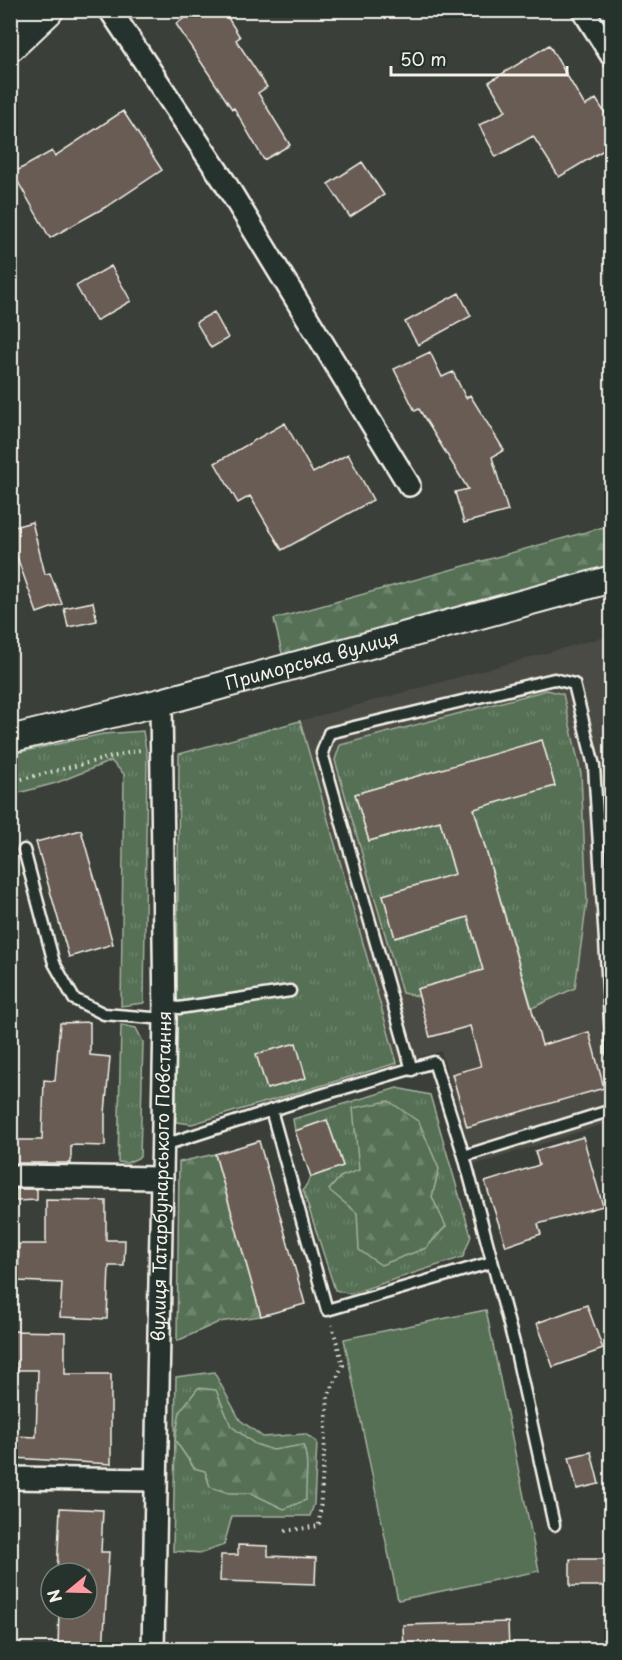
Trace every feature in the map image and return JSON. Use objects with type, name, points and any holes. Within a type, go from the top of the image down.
[{"type":"main road","points":[[10,45],[47,10]]},
{"type":"street","points":[[110,10],[224,181],[409,485]]},
{"type":"street","points":[[583,10],[612,56]]},
{"type":"street","name":"Приморська вулиця","points":[[10,739],[161,702],[612,579]]},
{"type":"street","name":"вулиця Татарбунарського Повстання","points":[[153,1650],[160,1178],[165,1012],[161,702]]},
{"type":"street","points":[[10,1176],[160,1178]]},
{"type":"street","points":[[10,1479],[155,1480]]},
{"type":"lane","points":[[412,1070],[322,753],[329,733],[554,679],[574,684],[594,766],[612,1052]]},
{"type":"lane","points":[[24,850],[54,963],[74,999],[104,1014],[165,1012],[291,991]]},
{"type":"lane","points":[[161,1146],[271,1110],[434,1062],[464,1156],[514,1342],[554,1525]]},
{"type":"lane","points":[[271,1110],[327,1310],[492,1262]]},
{"type":"lane","points":[[464,1156],[612,1110]]},
{"type":"path","points":[[10,782],[116,754],[161,747]]},
{"type":"path","points":[[285,1531],[319,1526],[328,1396],[343,1365],[327,1310]]},
{"type":"shaded area","points":[[611,635],[611,1122],[475,1165],[441,1051],[397,1063],[300,721]]},
{"type":"green space","points":[[611,525],[611,572],[285,666],[274,619]]},
{"type":"green space","points":[[547,690],[563,694],[581,774],[587,901],[575,988],[532,1008],[474,809],[555,786],[542,741],[355,794],[369,841],[440,821],[455,874],[383,895],[395,937],[468,917],[483,970],[417,989],[419,996],[402,993],[335,760],[340,745]]},
{"type":"green space","points":[[300,721],[397,1063],[192,1124],[176,1122],[179,754]]},
{"type":"green space","points":[[143,731],[147,756],[144,1003],[121,1006],[124,774],[111,761],[56,783],[11,795],[11,754],[103,734]]},
{"type":"green space","points":[[121,1025],[136,1028],[143,1042],[140,1157],[127,1163],[118,1162]]},
{"type":"green space","points":[[397,1088],[430,1095],[471,1236],[463,1257],[350,1294],[335,1290],[303,1190],[311,1177],[343,1165],[327,1120],[295,1131],[293,1119]]},
{"type":"green space","points":[[389,1101],[419,1122],[439,1169],[432,1197],[446,1226],[426,1248],[381,1265],[359,1250],[357,1213],[329,1190],[340,1177],[359,1170],[353,1108]]},
{"type":"green space","points":[[215,1154],[261,1316],[219,1322],[177,1341],[179,1162]]},
{"type":"green space","points":[[486,1310],[539,1571],[398,1600],[344,1339]]},
{"type":"green space","points":[[214,1372],[240,1420],[263,1437],[305,1434],[317,1442],[314,1504],[310,1516],[232,1516],[224,1545],[202,1553],[173,1551],[176,1377]]},
{"type":"green space","points":[[198,1388],[216,1390],[231,1426],[255,1444],[273,1450],[303,1445],[307,1465],[306,1500],[284,1509],[251,1493],[229,1493],[210,1487],[205,1471],[194,1468],[175,1440],[180,1411]]},
{"type":"building","points":[[196,10],[223,10],[240,37],[236,40],[267,87],[258,93],[290,145],[264,160],[234,108],[232,109],[176,24]]},
{"type":"building","points":[[549,45],[585,106],[596,99],[612,124],[612,145],[559,177],[533,136],[496,157],[479,125],[506,111],[489,82]]},
{"type":"building","points":[[123,111],[162,170],[111,204],[50,238],[13,173],[52,151],[55,156]]},
{"type":"building","points":[[362,162],[384,195],[350,217],[328,184]]},
{"type":"building","points":[[111,266],[131,301],[96,321],[76,286]]},
{"type":"building","points":[[459,293],[471,316],[418,345],[405,322]]},
{"type":"building","points":[[214,312],[228,338],[211,348],[196,322]]},
{"type":"building","points":[[430,352],[442,377],[453,372],[466,398],[470,395],[504,450],[492,457],[508,511],[464,523],[455,492],[468,489],[419,409],[415,411],[394,369]]},
{"type":"building","points":[[285,423],[313,473],[348,454],[373,500],[282,550],[250,496],[238,503],[215,463]]},
{"type":"building","points":[[32,522],[45,574],[50,573],[62,604],[37,613],[17,557],[10,558],[10,528]]},
{"type":"building","points":[[93,602],[97,621],[68,627],[64,608]]},
{"type":"building","points":[[542,740],[555,786],[474,809],[542,1045],[589,1032],[604,1088],[467,1127],[452,1074],[481,1066],[470,1026],[430,1037],[417,989],[483,970],[468,917],[395,938],[383,895],[455,874],[440,821],[369,841],[355,794]]},
{"type":"building","points":[[81,830],[113,944],[69,957],[36,842]]},
{"type":"building","points":[[90,1022],[90,1055],[110,1057],[105,1113],[105,1146],[71,1145],[71,1163],[10,1163],[10,1140],[42,1140],[44,1080],[55,1081],[60,1023]]},
{"type":"building","points":[[296,1043],[306,1078],[267,1089],[256,1054]]},
{"type":"building","points":[[327,1120],[343,1166],[311,1177],[295,1131]]},
{"type":"building","points":[[583,1137],[603,1206],[538,1224],[541,1234],[506,1246],[485,1182],[539,1165],[535,1151]]},
{"type":"building","points":[[259,1141],[305,1304],[261,1316],[215,1154]]},
{"type":"building","points":[[16,1189],[37,1189],[37,1200],[16,1201]]},
{"type":"building","points":[[46,1200],[106,1201],[106,1240],[125,1240],[124,1266],[109,1266],[107,1319],[60,1317],[62,1283],[18,1281],[19,1244],[46,1244]]},
{"type":"building","points":[[587,1305],[603,1349],[553,1367],[537,1323]]},
{"type":"building","points":[[10,1331],[65,1332],[65,1374],[111,1374],[111,1464],[14,1458],[14,1436],[36,1437],[38,1370],[16,1370],[16,1363],[10,1363]]},
{"type":"building","points":[[591,1452],[599,1484],[577,1489],[569,1457]]},
{"type":"building","points":[[60,1508],[103,1510],[101,1552],[109,1552],[103,1650],[58,1649],[59,1621],[99,1621],[99,1561],[58,1561]]},
{"type":"building","points":[[238,1545],[268,1546],[268,1556],[316,1558],[315,1584],[220,1581],[221,1555],[238,1555]]},
{"type":"building","points":[[570,1559],[612,1559],[612,1586],[570,1586]]},
{"type":"building","points":[[508,1622],[509,1650],[404,1650],[403,1625]]}]
